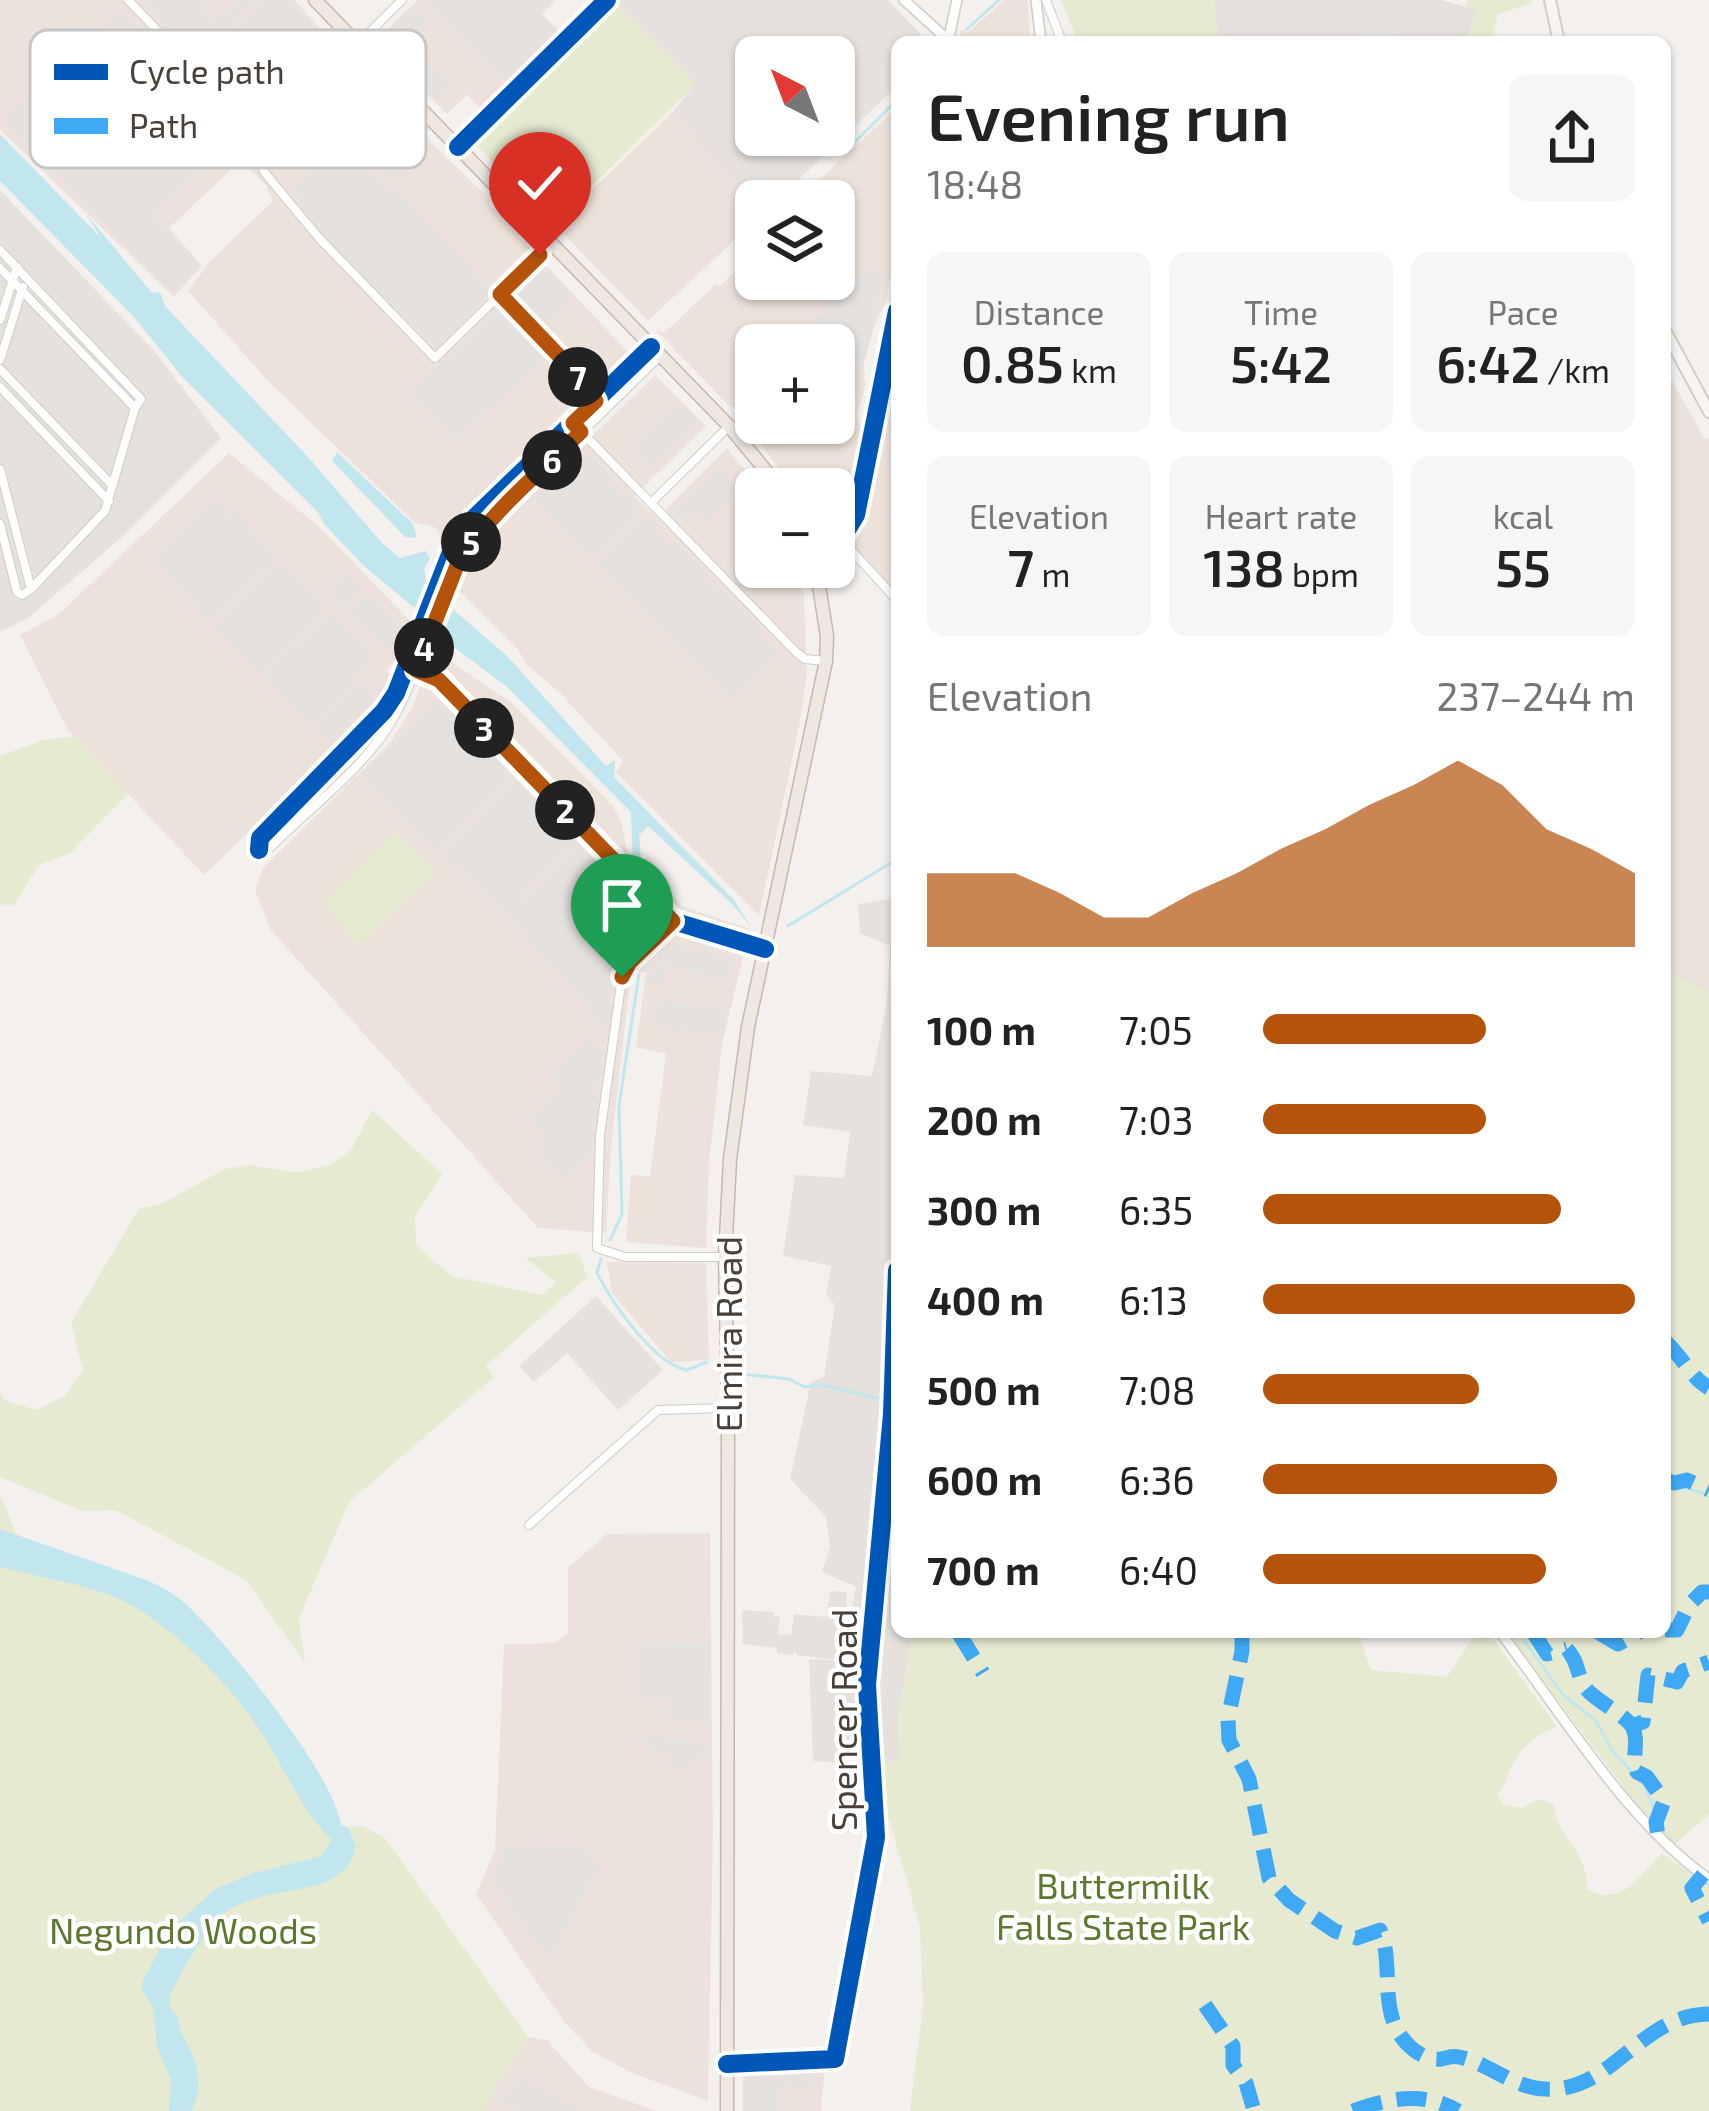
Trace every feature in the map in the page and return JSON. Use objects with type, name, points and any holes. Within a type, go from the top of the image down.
[{"type":"highway","points":[[315,0],[344,30]]},
{"type":"highway","points":[[426,114],[729,426],[764,468]]},
{"type":"highway","name":"Elmira Road","points":[[727,2111],[725,1257],[733,1123],[748,1027],[826,661],[819,588]]},
{"type":"main road","points":[[1550,0],[1558,36]]},
{"type":"main road","points":[[1671,341],[1709,412]]},
{"type":"street","points":[[128,0],[157,30]]},
{"type":"street","points":[[372,30],[402,0]]},
{"type":"street","points":[[458,147],[608,0]]},
{"type":"street","points":[[904,0],[943,36]]},
{"type":"street","points":[[949,36],[957,0]]},
{"type":"street","points":[[1036,0],[1039,36]]},
{"type":"street","points":[[1046,0],[1060,36]]},
{"type":"street","points":[[263,168],[319,238],[435,358],[551,244]]},
{"type":"street","points":[[0,250],[141,399],[100,520],[22,595],[16,592],[0,524]]},
{"type":"street","points":[[0,268],[135,408]]},
{"type":"street","points":[[0,320],[17,268]]},
{"type":"street","points":[[27,278],[0,364],[113,486]]},
{"type":"street","points":[[500,294],[582,380],[596,401]]},
{"type":"street","points":[[855,515],[891,341]]},
{"type":"street","points":[[411,669],[379,718],[260,838],[259,850],[270,848],[370,750],[396,713],[452,552],[473,519],[596,401],[655,352]]},
{"type":"street","points":[[441,590],[475,537],[655,352]]},
{"type":"street","points":[[0,388],[109,501]]},
{"type":"street","points":[[573,423],[796,653],[826,661]]},
{"type":"street","points":[[651,503],[729,426]]},
{"type":"street","points":[[0,469],[31,589]]},
{"type":"street","points":[[855,557],[891,594]]},
{"type":"street","points":[[411,669],[439,680],[673,921],[765,949]]},
{"type":"street","points":[[673,921],[630,962],[622,977],[600,1135],[597,1248],[625,1257],[725,1257]]},
{"type":"street","points":[[529,1525],[658,1410],[728,1408]]},
{"type":"street","name":"Spencer Road","points":[[727,2064],[835,2059],[876,1838],[867,1685],[891,1425]]},
{"type":"street","points":[[1505,1638],[1632,1806],[1678,1855],[1709,1879]]},
{"type":"shaded area","points":[[0,0],[295,0],[321,30],[30,30],[30,159],[0,130]]},
{"type":"shaded area","points":[[142,0],[201,0],[202,9],[215,22],[238,0],[258,0],[227,30],[170,30]]},
{"type":"shaded area","points":[[267,0],[287,0],[315,30],[236,30]]},
{"type":"shaded area","points":[[418,0],[425,0],[505,83],[480,108],[467,95],[447,114],[426,93],[426,30],[387,30]]},
{"type":"shaded area","points":[[425,0],[556,0],[542,14],[560,32],[506,83]]},
{"type":"shaded area","points":[[618,0],[888,0],[922,36],[891,36],[891,92],[855,126],[855,36],[735,36],[735,156],[823,156],[798,180],[735,181],[671,114],[695,84]]},
{"type":"shaded area","points":[[1005,0],[1028,0],[1030,36],[960,36],[961,30],[968,32]]},
{"type":"shaded area","points":[[1214,0],[1441,0],[1477,10],[1468,36],[1218,36]]},
{"type":"shaded area","points":[[1354,0],[1393,0],[1394,36],[1359,36]]},
{"type":"shaded area","points":[[412,7],[428,22],[420,30],[388,30]]},
{"type":"shaded area","points":[[120,9],[141,30],[98,30]]},
{"type":"shaded area","points":[[426,58],[452,85],[436,100],[426,90]]},
{"type":"shaded area","points":[[716,84],[730,109],[735,156],[776,156],[783,164],[766,180],[755,180],[722,144],[705,95]]},
{"type":"shaded area","points":[[30,95],[30,147],[4,120]]},
{"type":"shaded area","points":[[891,113],[891,272],[864,363],[865,388],[857,413],[860,431],[852,468],[778,468],[761,444],[855,444],[855,324],[735,324],[735,409],[656,330],[664,333],[716,284],[720,286],[735,272],[735,300],[855,300],[855,180],[819,180],[845,156],[855,156],[855,146]]},
{"type":"shaded area","points":[[671,114],[735,181],[735,240],[648,321],[555,225]]},
{"type":"shaded area","points":[[426,137],[628,352],[495,481],[457,525],[441,553],[434,527],[414,522],[270,383],[188,291],[211,260],[273,201],[266,185],[249,168],[426,168]]},
{"type":"shaded area","points":[[40,168],[233,168],[169,228],[202,266],[174,297]]},
{"type":"shaded area","points":[[51,168],[203,168],[154,216],[201,266],[172,293]]},
{"type":"shaded area","points":[[315,168],[373,168],[370,172],[404,199],[494,292],[435,349],[337,250],[292,190]]},
{"type":"shaded area","points":[[385,168],[409,168],[396,180]]},
{"type":"shaded area","points":[[0,190],[155,352],[221,438],[120,539],[28,618],[0,632]]},
{"type":"shaded area","points":[[541,271],[545,275],[549,271],[570,292],[566,296],[570,301],[542,328],[513,297]]},
{"type":"shaded area","points":[[862,271],[884,274],[855,399],[855,324],[809,324],[833,300],[855,300],[855,278]]},
{"type":"shaded area","points":[[497,311],[544,358],[456,441],[410,393]]},
{"type":"shaded area","points":[[655,375],[706,426],[634,496],[657,518],[727,448],[743,468],[735,468],[735,588],[802,588],[807,672],[759,916],[616,772],[623,761],[457,588],[479,546]]},
{"type":"shaded area","points":[[1671,379],[1705,440],[1709,438],[1709,993],[1671,974]]},
{"type":"shaded area","points":[[891,382],[891,587],[855,548]]},
{"type":"shaded area","points":[[675,406],[680,410],[684,406],[699,422],[651,469],[631,448]]},
{"type":"shaded area","points":[[229,453],[317,525],[414,625],[403,654],[387,669],[390,680],[367,718],[204,875],[68,730],[20,635],[59,614]]},
{"type":"shaded area","points":[[590,454],[616,481],[612,487],[623,499],[629,494],[640,505],[634,511],[638,516],[593,560],[534,499],[579,455],[584,460]]},
{"type":"shaded area","points":[[720,469],[734,484],[735,494],[705,522],[692,509],[680,520],[672,512]]},
{"type":"shaded area","points":[[216,497],[229,510],[221,513],[224,517],[231,511],[238,514],[277,558],[210,622],[154,556]]},
{"type":"shaded area","points":[[652,518],[663,529],[658,535],[670,547],[676,542],[710,577],[706,582],[715,591],[720,587],[762,630],[758,635],[777,654],[730,700],[597,564],[642,519],[647,523]]},
{"type":"shaded area","points":[[280,561],[327,609],[261,673],[214,625]]},
{"type":"shaded area","points":[[347,575],[361,590],[348,603],[354,609],[370,594],[403,628],[398,632],[402,637],[389,650],[329,592]]},
{"type":"shaded area","points":[[330,613],[376,657],[355,673],[359,678],[311,724],[264,676]]},
{"type":"shaded area","points":[[432,649],[512,703],[612,805],[621,821],[629,860],[656,872],[682,906],[750,929],[722,1044],[706,1248],[626,1242],[631,1175],[650,1176],[666,1054],[636,1047],[646,973],[634,972],[629,991],[606,1233],[538,1228],[270,929],[255,890],[263,868],[390,743],[413,707]]},
{"type":"shaded area","points":[[362,681],[375,699],[329,743],[315,728]]},
{"type":"shaded area","points":[[436,701],[440,705],[444,701],[457,714],[455,721],[461,716],[467,722],[462,728],[469,726],[502,761],[501,767],[506,762],[513,770],[507,773],[512,778],[472,817],[467,812],[470,819],[440,848],[435,844],[433,851],[362,773],[394,742],[399,746],[397,740]]},
{"type":"shaded area","points":[[520,778],[531,788],[526,794],[532,791],[565,830],[569,827],[580,839],[536,882],[529,879],[533,884],[521,901],[536,888],[542,892],[539,885],[583,842],[594,853],[591,859],[596,856],[630,891],[626,896],[633,892],[639,899],[620,918],[639,938],[612,964],[617,969],[614,988],[608,990],[612,994],[607,1000],[613,1003],[611,1019],[603,1025],[576,992],[566,987],[567,978],[525,938],[528,934],[472,876],[462,872],[465,869],[457,861],[452,865],[445,859],[444,852],[473,823],[480,825],[476,820]]},
{"type":"shaded area","points":[[891,899],[891,1638],[911,1638],[898,1720],[901,1759],[882,1765],[813,1761],[809,1659],[842,1661],[856,1587],[822,1572],[830,1546],[826,1517],[790,1479],[811,1382],[824,1377],[835,1305],[826,1294],[831,1266],[783,1256],[795,1175],[844,1178],[850,1132],[803,1125],[811,1071],[872,1076],[887,1003],[890,946],[860,933],[858,904]]},
{"type":"shaded area","points":[[663,943],[698,950],[698,957],[700,951],[732,958],[731,973],[727,979],[667,966],[668,960],[663,959],[662,988],[648,984]]},
{"type":"shaded area","points":[[662,1000],[729,1011],[724,1037],[682,1029],[680,1036],[670,1035],[671,1025],[651,1022],[654,1006]]},
{"type":"shaded area","points":[[590,1038],[604,1054],[598,1061],[603,1065],[601,1081],[594,1086],[596,1116],[589,1120],[594,1149],[587,1151],[591,1156],[573,1174],[569,1169],[568,1175],[552,1173],[555,1169],[547,1161],[543,1164],[537,1154],[543,1153],[539,1148],[546,1140],[529,1118],[562,1086],[552,1075]]},
{"type":"shaded area","points":[[607,1262],[706,1263],[709,1360],[671,1362],[612,1293]]},
{"type":"shaded area","points":[[596,1296],[663,1370],[618,1410],[567,1353],[534,1382],[519,1366]]},
{"type":"shaded area","points":[[710,1533],[713,1828],[708,2101],[630,2072],[593,2052],[565,2023],[476,1894],[495,1850],[504,1644],[554,1643],[568,1634],[568,1568],[607,1534]]},
{"type":"shaded area","points":[[830,1591],[847,1592],[845,1622],[840,1623],[845,1626],[842,1653],[835,1660],[743,1644],[742,1610],[774,1612],[773,1617],[780,1616],[778,1634],[791,1635],[794,1614],[826,1617]]},
{"type":"shaded area","points":[[639,1642],[711,1647],[710,1722],[673,1723],[673,1699],[639,1698]]},
{"type":"shaded area","points":[[641,1736],[700,1741],[703,1748],[711,1749],[711,1758],[697,1758],[691,1767],[672,1767],[669,1751],[655,1754]]},
{"type":"shaded area","points":[[532,1844],[588,1845],[587,1852],[600,1865],[554,1952],[542,1952],[492,1880],[506,1846],[530,1849]]},
{"type":"shaded area","points":[[528,2037],[547,2040],[589,2087],[657,2111],[481,2111]]},
{"type":"shaded area","points":[[747,2068],[825,2068],[821,2111],[742,2111]]},
{"type":"shaded area","points":[[784,2071],[811,2072],[811,2087],[777,2086],[777,2111],[744,2111],[747,2073],[765,2072],[766,2079],[783,2079]]},
{"type":"shaded area","points":[[520,2080],[585,2111],[520,2111],[498,2099]]},
{"type":"green space","points":[[1061,0],[1214,0],[1218,36],[1076,36]]},
{"type":"green space","points":[[1468,0],[1532,3],[1498,14],[1492,36],[1468,36],[1476,11],[1465,7]]},
{"type":"green space","points":[[616,3],[696,84],[553,224],[473,142]]},
{"type":"green space","points":[[74,736],[128,794],[70,853],[39,865],[13,906],[0,904],[0,756],[44,740]]},
{"type":"green space","points":[[394,832],[434,872],[358,946],[323,903]]},
{"type":"green space","points":[[1671,974],[1709,993],[1709,1814],[1674,1845],[1647,1818],[1511,1638],[1671,1638]]},
{"type":"green space","points":[[372,1110],[442,1174],[415,1217],[416,1245],[451,1276],[542,1295],[556,1282],[525,1258],[579,1253],[587,1277],[486,1366],[494,1377],[349,1502],[299,1618],[305,1663],[246,1580],[116,1510],[83,1511],[0,1477],[0,1392],[6,1401],[36,1410],[66,1395],[83,1370],[71,1323],[139,1209],[161,1204],[225,1169],[251,1165],[296,1173],[332,1164],[351,1150]]},
{"type":"green space","name":"Negundo Woods","points":[[0,1494],[25,1556],[155,1599],[294,1761],[356,1846],[348,1827],[363,1826],[384,1837],[528,2037],[481,2111],[0,2111]]},
{"type":"green space","name":"Buttermilk Falls State Park","points":[[911,1638],[1360,1638],[1371,1670],[1447,1677],[1473,1638],[1492,1638],[1557,1727],[1530,1742],[1515,1760],[1497,1794],[1504,1805],[1521,1808],[1540,1799],[1554,1805],[1561,1828],[1582,1863],[1587,1889],[1599,1894],[1629,1887],[1662,1853],[1709,1886],[1709,2111],[910,2111],[923,2008],[920,1927],[888,1816],[882,1765],[901,1759],[898,1720]]},
{"type":"water","points":[[0,134],[101,238],[86,214],[152,293],[160,292],[165,306],[382,543],[400,558],[426,551],[430,559],[424,568],[427,587],[507,656],[606,766],[615,760],[614,777],[734,900],[751,927],[648,826],[639,835],[641,861],[633,862],[631,812],[506,686],[440,637],[417,610],[364,566],[317,511],[184,379],[133,316],[0,181]]},
{"type":"water","points":[[337,452],[413,524],[417,538],[405,537],[332,461]]},
{"type":"water","points":[[0,1529],[146,1580],[186,1604],[251,1677],[299,1742],[356,1846],[349,1865],[336,1877],[235,1907],[217,1920],[190,1959],[169,2006],[198,2072],[191,2111],[169,2111],[171,2081],[157,2046],[153,2006],[141,1989],[162,1938],[215,1889],[254,1873],[321,1856],[332,1840],[309,1813],[255,1723],[193,1652],[155,1620],[117,1598],[0,1567]]},
{"type":"waterway","points":[[967,29],[999,0]]},
{"type":"waterway","points":[[856,141],[891,106]]},
{"type":"waterway","points":[[788,926],[891,863]]},
{"type":"waterway","points":[[641,911],[643,928]]},
{"type":"waterway","points":[[610,1240],[622,1214],[619,1105],[639,975]]},
{"type":"waterway","points":[[601,1259],[597,1273],[604,1286],[648,1345],[687,1370],[707,1362]]},
{"type":"waterway","points":[[742,1374],[885,1400]]},
{"type":"waterway","points":[[1671,1490],[1681,1487],[1709,1495]]},
{"type":"waterway","points":[[1522,1638],[1563,1695],[1596,1721],[1612,1750],[1645,1787],[1656,1813]]},
{"type":"marked path","points":[[1671,1348],[1709,1388]]},
{"type":"marked path","points":[[1671,1482],[1687,1480],[1709,1490]]},
{"type":"marked path","points":[[1671,1630],[1677,1630],[1689,1605],[1702,1592],[1709,1592]]},
{"type":"marked path","points":[[962,1638],[983,1673]]},
{"type":"marked path","points":[[1242,1638],[1228,1719],[1229,1740],[1249,1779],[1269,1878],[1289,1900],[1335,1931],[1357,1938],[1380,1930],[1392,2018],[1400,2036],[1415,2051],[1434,2059],[1470,2060],[1533,2088],[1569,2087],[1608,2067],[1663,2027],[1709,2014]]},
{"type":"marked path","points":[[1537,1638],[1547,1654],[1567,1649]]},
{"type":"marked path","points":[[1608,1638],[1618,1644],[1628,1638]]},
{"type":"marked path","points":[[1567,1649],[1588,1691],[1632,1726],[1643,1722],[1648,1675],[1677,1682],[1683,1671],[1709,1662]]},
{"type":"marked path","points":[[1632,1726],[1637,1772],[1647,1777],[1664,1801],[1656,1822],[1658,1836]]},
{"type":"marked path","points":[[1703,1875],[1692,1888],[1709,1921]]},
{"type":"marked path","points":[[1205,2005],[1233,2046],[1233,2065],[1246,2083],[1253,2107]]},
{"type":"marked path","points":[[1353,2111],[1406,2099],[1433,2101],[1458,2111]]},
{"type":"cycle path","points":[[458,147],[607,0]]},
{"type":"cycle path","points":[[855,517],[891,341]]},
{"type":"cycle path","points":[[259,850],[260,838],[396,693],[451,552],[473,519],[651,347]]},
{"type":"cycle path","points":[[416,670],[439,680],[673,921],[765,949]]},
{"type":"cycle path","points":[[727,2064],[835,2059],[876,1837],[867,1685],[891,1425]]},
{"type":"route","points":[[540,255],[500,294],[582,380],[596,401],[573,423],[581,432],[467,548],[416,670],[439,680],[673,921],[630,962],[622,977]]}]
